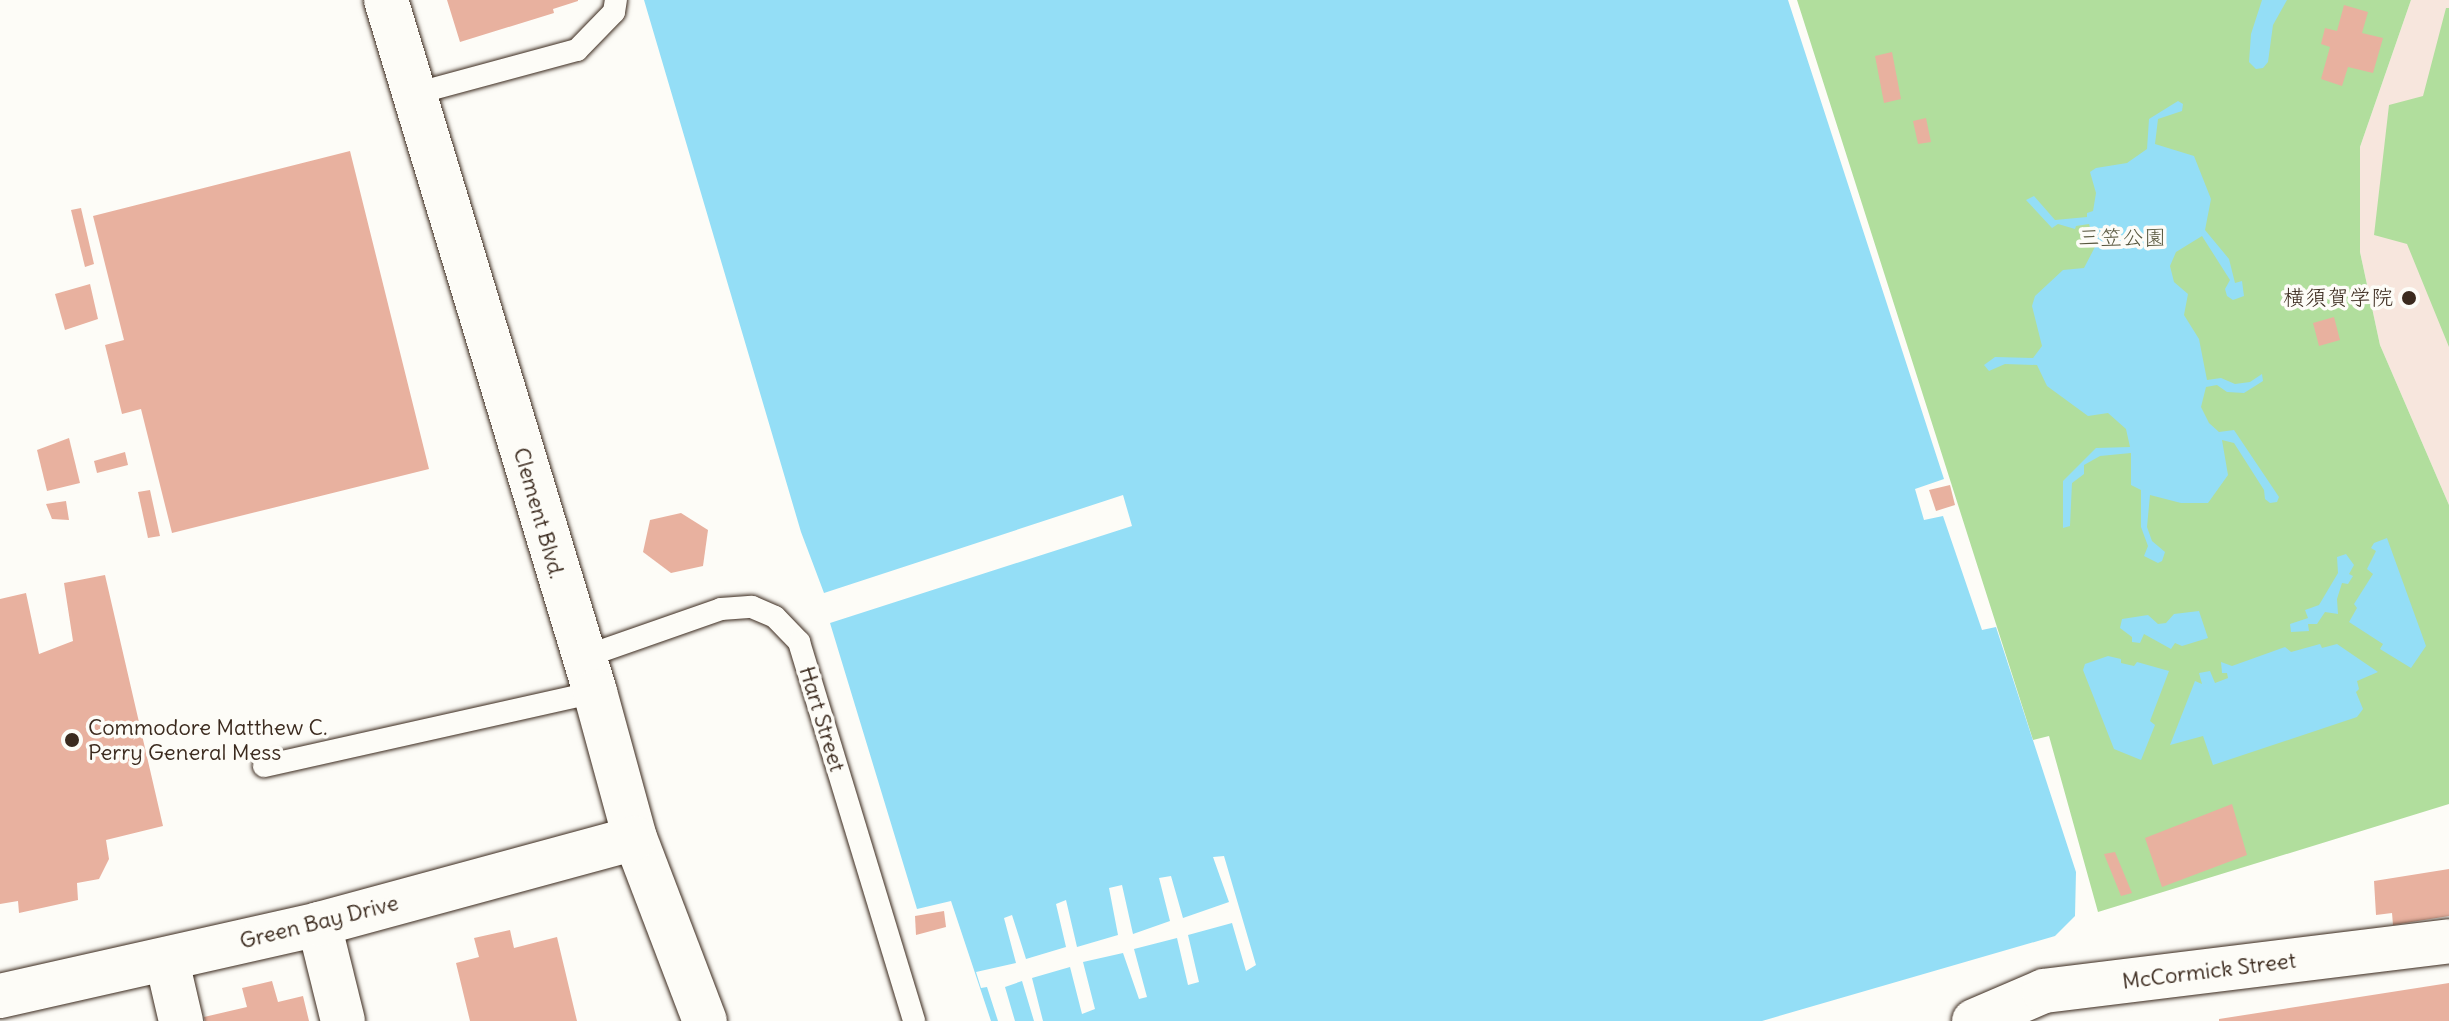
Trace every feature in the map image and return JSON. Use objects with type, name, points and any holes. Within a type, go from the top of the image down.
[{"type":"street","name":"Clement Blvd.","points":[[386,0],[589,674],[635,838],[705,1021]]},
{"type":"street","name":"Green Bay Drive","points":[[0,996],[167,961],[319,924],[635,838]]},
{"type":"street","points":[[319,924],[343,1021]]},
{"type":"street","name":"McCormick Street","points":[[1974,1021],[2044,991],[2449,941]]},
{"type":"street","points":[[167,961],[181,1021]]},
{"type":"lane","points":[[414,94],[577,50],[614,12],[616,0]]},
{"type":"lane","name":"Hart Street","points":[[264,766],[589,674],[721,609],[752,607],[775,617],[799,642],[914,1021]]},
{"type":"shaded area","name":"横須賀学院","points":[[2411,0],[2449,0],[2449,505],[2380,345],[2360,252],[2360,147]]},
{"type":"green space","name":"三笠公園","points":[[1797,0],[2411,0],[2360,147],[2360,252],[2380,345],[2449,505],[2449,804],[2098,912],[2049,736],[2033,740]]},
{"type":"green space","points":[[2446,8],[2449,8],[2449,347],[2407,244],[2374,235],[2389,105],[2423,96]]},
{"type":"water","points":[[644,0],[1788,0],[1944,479],[1915,489],[1924,520],[1943,516],[1982,630],[1996,627],[2076,872],[2075,916],[2055,936],[1762,1021],[991,1021],[951,901],[917,909],[830,623],[1132,526],[1123,495],[824,593],[801,532]]},
{"type":"water","points":[[2262,0],[2287,0],[2273,25],[2268,62],[2263,68],[2256,69],[2249,62],[2251,34]]},
{"type":"water","points":[[2178,101],[2183,104],[2182,111],[2158,119],[2155,144],[2194,156],[2211,199],[2205,230],[2229,259],[2235,283],[2242,281],[2244,296],[2233,300],[2227,296],[2225,289],[2230,280],[2202,236],[2176,252],[2170,266],[2174,282],[2188,294],[2184,315],[2199,339],[2207,380],[2221,378],[2235,384],[2250,382],[2262,374],[2263,381],[2244,393],[2227,392],[2217,385],[2206,387],[2201,407],[2209,423],[2219,432],[2234,430],[2279,497],[2277,502],[2270,503],[2265,499],[2264,490],[2234,443],[2222,440],[2228,475],[2208,503],[2181,503],[2150,495],[2147,527],[2152,541],[2165,552],[2158,563],[2144,556],[2148,546],[2141,527],[2141,490],[2131,485],[2131,453],[2100,456],[2084,465],[2084,474],[2072,483],[2070,526],[2063,528],[2063,481],[2096,448],[2130,447],[2126,429],[2108,413],[2088,416],[2047,386],[2037,365],[2005,364],[1989,371],[1984,365],[1995,357],[2033,358],[2042,346],[2032,306],[2035,296],[2063,270],[2084,268],[2096,245],[2089,224],[2076,226],[2075,229],[2058,224],[2052,228],[2026,200],[2034,196],[2055,220],[2087,217],[2087,213],[2093,211],[2096,193],[2090,172],[2096,168],[2127,163],[2147,149],[2149,119]]},
{"type":"water","points":[[2387,538],[2426,646],[2411,668],[2380,649],[2383,644],[2349,622],[2357,608],[2354,604],[2373,574],[2367,569],[2376,551],[2371,548],[2374,543]]},
{"type":"water","points":[[2346,554],[2354,565],[2349,574],[2353,576],[2348,584],[2342,583],[2337,599],[2338,614],[2325,612],[2317,624],[2308,624],[2309,631],[2291,632],[2290,624],[2308,618],[2305,610],[2319,605],[2338,573],[2337,557]]},
{"type":"water","points":[[2199,611],[2208,638],[2182,646],[2175,643],[2171,649],[2144,634],[2140,643],[2132,642],[2132,637],[2120,628],[2122,619],[2148,615],[2158,624],[2166,623],[2174,614]]},
{"type":"water","points":[[2320,644],[2322,648],[2337,644],[2378,672],[2357,681],[2359,689],[2356,692],[2363,709],[2357,717],[2213,765],[2203,736],[2170,745],[2195,681],[2202,684],[2199,673],[2210,671],[2215,683],[2228,678],[2227,673],[2222,673],[2221,662],[2232,666],[2285,647],[2291,652]]},
{"type":"water","points":[[2108,656],[2121,659],[2121,663],[2134,666],[2137,662],[2169,671],[2150,721],[2155,725],[2141,760],[2114,749],[2083,670],[2085,664]]},
{"type":"pier","points":[[1224,856],[1256,965],[1246,971],[1232,923],[1188,935],[1199,982],[1188,985],[1177,938],[1134,949],[1147,997],[1139,999],[1123,953],[1083,962],[1095,1009],[1082,1014],[1070,967],[1032,978],[1043,1021],[1034,1021],[1022,981],[1005,987],[1015,1021],[998,1021],[987,987],[981,988],[976,972],[1016,963],[1004,918],[1012,915],[1026,959],[1066,947],[1056,904],[1066,900],[1077,947],[1118,935],[1109,888],[1122,885],[1133,934],[1170,921],[1159,878],[1171,876],[1183,918],[1229,902],[1213,857]]},
{"type":"building","points":[[447,0],[578,1],[553,9],[554,13],[460,42]]},
{"type":"building","points":[[2344,5],[2368,12],[2362,33],[2383,38],[2373,73],[2348,67],[2342,86],[2321,79],[2330,47],[2321,44],[2325,28],[2337,31]]},
{"type":"building","points":[[1892,52],[1901,99],[1884,103],[1875,56]]},
{"type":"building","points":[[1926,118],[1931,142],[1918,144],[1913,121]]},
{"type":"building","points":[[350,151],[429,469],[172,533],[141,409],[122,414],[105,345],[124,340],[93,216]]},
{"type":"building","points":[[81,208],[94,264],[85,267],[71,210]]},
{"type":"building","points":[[90,284],[98,319],[65,330],[55,294]]},
{"type":"building","points":[[2334,317],[2340,340],[2319,346],[2313,323]]},
{"type":"building","points":[[69,438],[80,483],[47,491],[37,450]]},
{"type":"building","points":[[125,452],[128,465],[97,473],[94,461]]},
{"type":"building","points":[[1950,485],[1955,505],[1936,511],[1929,490]]},
{"type":"building","points":[[150,490],[160,536],[148,538],[138,492]]},
{"type":"building","points":[[66,501],[69,520],[52,519],[46,504]]},
{"type":"building","points":[[681,513],[708,530],[703,566],[671,573],[643,552],[650,520]]},
{"type":"building","name":"Commodore Matthew C. Perry General Mess","points":[[105,575],[163,826],[106,840],[109,859],[99,879],[77,883],[78,900],[19,913],[18,901],[0,904],[0,599],[26,593],[39,654],[73,641],[64,583]]},
{"type":"building","points":[[2232,804],[2247,855],[2162,887],[2145,838]]},
{"type":"building","points":[[2115,852],[2132,893],[2121,896],[2104,854]]},
{"type":"building","points":[[2449,869],[2449,916],[2393,925],[2392,913],[2376,915],[2374,881]]},
{"type":"building","points":[[944,911],[946,927],[916,935],[915,916]]},
{"type":"building","points":[[510,930],[514,948],[557,937],[577,1021],[470,1021],[456,963],[479,957],[474,938]]},
{"type":"building","points":[[272,981],[278,1002],[303,996],[309,1021],[205,1021],[204,1017],[247,1007],[242,988]]},
{"type":"building","points":[[2449,983],[2449,1021],[2219,1021],[2219,1019]]},
{"type":"place","name":"横須賀学院","points":[[2409,298]]},
{"type":"place","name":"Commodore Matthew C. Perry General Mess","points":[[72,740]]}]
